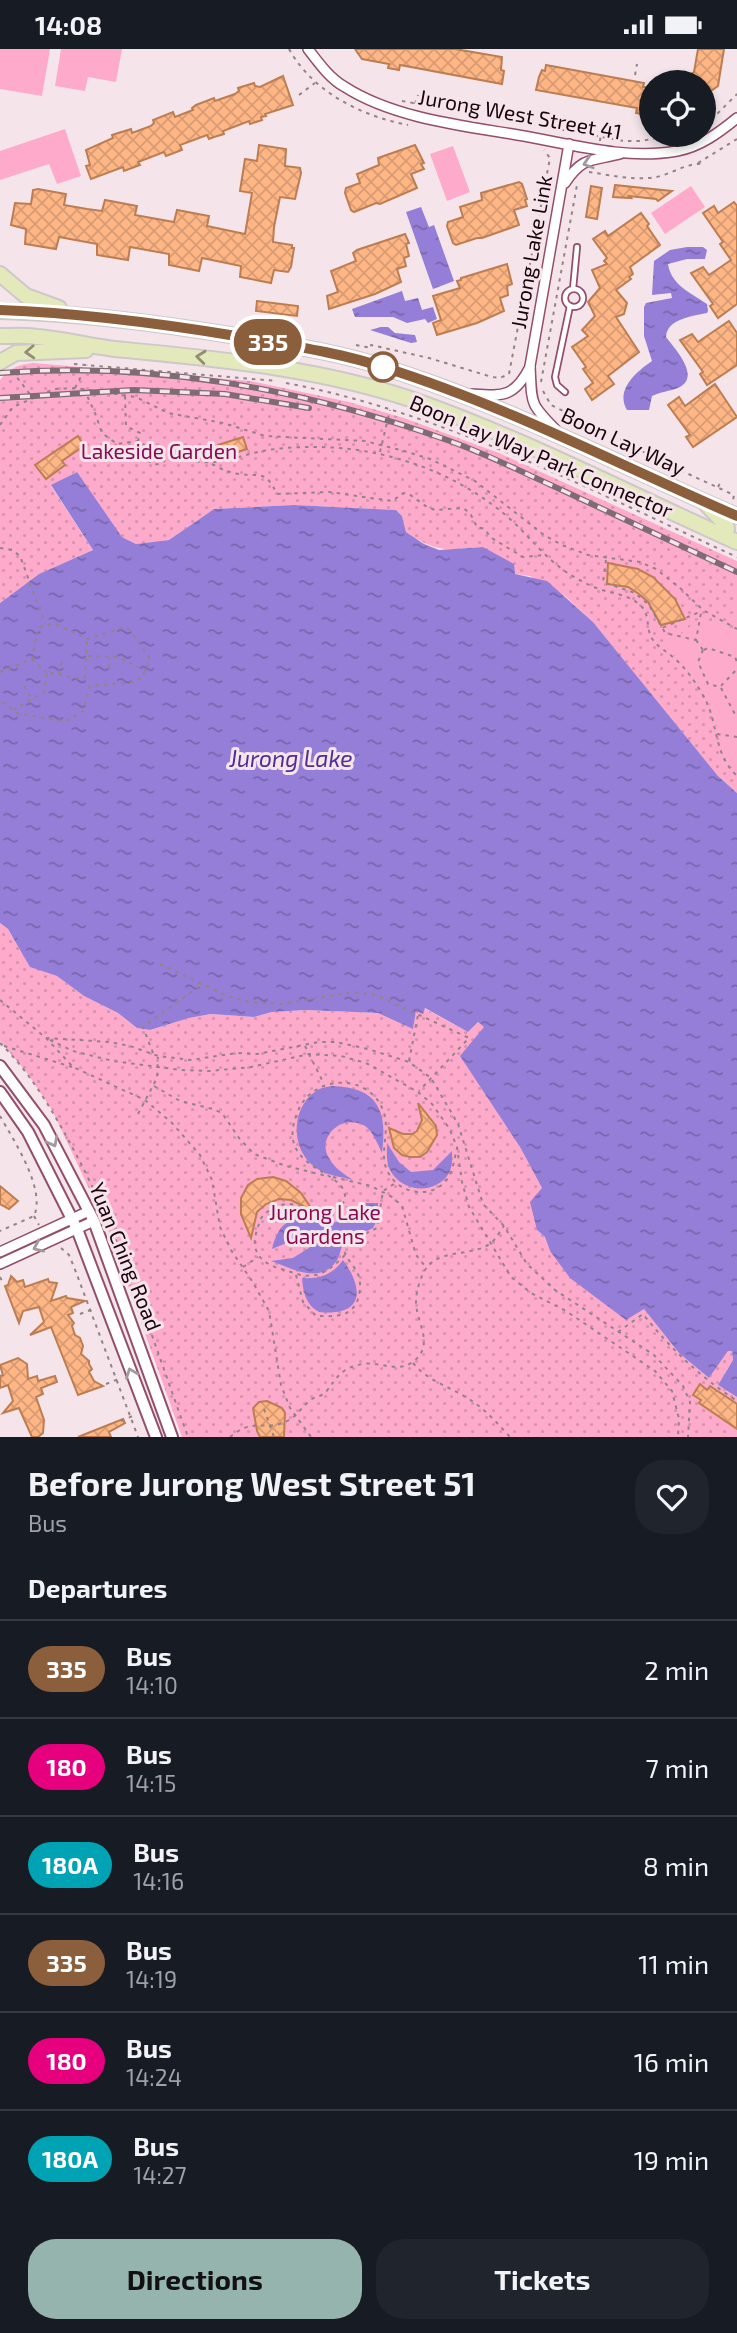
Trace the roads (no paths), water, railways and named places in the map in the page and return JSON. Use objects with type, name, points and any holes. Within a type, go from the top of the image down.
[{"type":"main road","points":[[0,274],[26,296],[91,315]]},
{"type":"main road","name":"Boon Lay Way","points":[[0,310],[91,315],[302,347],[387,368],[458,393],[562,436],[737,516]]},
{"type":"main road","name":"Boon Lay Way","points":[[0,336],[37,337],[111,349],[279,366],[364,386],[421,403],[596,476],[737,542]]},
{"type":"main road","points":[[4,364],[16,353],[111,349]]},
{"type":"main road","points":[[704,502],[726,525],[727,529],[716,532]]},
{"type":"street","name":"Jurong West Street 41","points":[[308,49],[317,62],[344,87],[389,107],[480,129],[569,145],[625,153],[681,151],[718,134],[737,118]]},
{"type":"street","name":"Jurong Lake Link","points":[[562,436],[534,408],[530,366],[569,145]]},
{"type":"street","points":[[561,188],[574,168],[583,161],[625,153]]},
{"type":"street","name":"Jurong Lake Link","points":[[458,393],[501,396],[520,386],[530,366]]},
{"type":"street","name":"Yuan Ching Road","points":[[0,1066],[37,1114],[92,1216],[172,1437]]},
{"type":"street","name":"Yuan Ching Road","points":[[0,1092],[23,1123],[74,1225],[156,1437]]},
{"type":"street","points":[[23,1123],[37,1114]]},
{"type":"street","points":[[0,1264],[92,1216]]},
{"type":"street","points":[[0,1252],[74,1225]]},
{"type":"lane","points":[[573,289],[577,247]]},
{"type":"lane","points":[[579,290],[583,298],[579,306],[570,306],[565,297],[568,291],[579,290]]},
{"type":"lane","points":[[565,392],[557,385],[555,377],[570,306]]},
{"type":"water","points":[[421,207],[429,227],[434,225],[454,281],[433,289],[406,212]]},
{"type":"water","points":[[703,247],[707,250],[705,259],[687,259],[668,264],[670,271],[677,283],[707,304],[708,311],[675,322],[667,331],[666,337],[684,363],[688,377],[678,388],[652,396],[649,410],[627,410],[624,403],[625,389],[634,376],[652,361],[644,336],[644,307],[646,303],[672,298],[671,293],[652,295],[654,261],[670,250]]},
{"type":"water","points":[[402,291],[405,301],[418,298],[422,310],[433,307],[437,319],[428,323],[425,319],[407,323],[393,317],[355,317],[352,309]]},
{"type":"water","points":[[388,327],[395,333],[415,335],[417,342],[411,343],[370,330]]},
{"type":"water","name":"Jurong Lake","points":[[77,472],[122,537],[136,544],[169,540],[214,509],[294,505],[396,510],[402,516],[406,532],[424,544],[439,550],[483,547],[514,564],[515,574],[547,581],[593,622],[718,776],[737,793],[737,1397],[718,1385],[733,1360],[732,1351],[728,1351],[709,1378],[679,1353],[644,1309],[626,1320],[570,1278],[550,1251],[545,1237],[537,1230],[530,1202],[542,1188],[520,1147],[460,1056],[484,1027],[478,1022],[468,1032],[425,1008],[423,1014],[416,1011],[413,1029],[378,1013],[306,1010],[272,1012],[254,1017],[211,1014],[150,1030],[137,1028],[118,1013],[84,996],[57,976],[30,967],[8,929],[0,923],[0,603],[39,574],[93,550],[51,485]]},
{"type":"water","points":[[332,1086],[360,1091],[370,1097],[381,1114],[382,1153],[370,1131],[357,1123],[348,1122],[334,1129],[326,1142],[329,1158],[336,1168],[353,1180],[321,1171],[311,1164],[299,1144],[297,1121],[301,1109],[316,1091]]},
{"type":"water","points":[[387,1143],[399,1162],[411,1172],[433,1170],[452,1151],[450,1170],[436,1185],[428,1188],[411,1187],[395,1178],[390,1170]]},
{"type":"water","points":[[366,1203],[378,1203],[378,1218],[373,1228],[351,1235],[303,1238],[272,1249],[277,1235],[290,1221],[298,1219],[339,1222],[350,1217]]},
{"type":"water","points":[[318,1242],[344,1242],[337,1261],[321,1273],[304,1273],[271,1261],[293,1258]]},
{"type":"water","points":[[343,1260],[355,1281],[356,1299],[352,1306],[344,1310],[319,1312],[306,1298],[302,1278],[325,1275]]},
{"type":"railway","points":[[0,373],[57,370],[171,375],[282,393],[338,406],[477,451],[737,572]]},
{"type":"railway","points":[[0,398],[134,390],[225,394],[309,408]]},
{"type":"park label","name":"Lakeside Garden","points":[[159,452]]},
{"type":"park label","name":"Jurong Lake Gardens","points":[[325,1225]]}]
